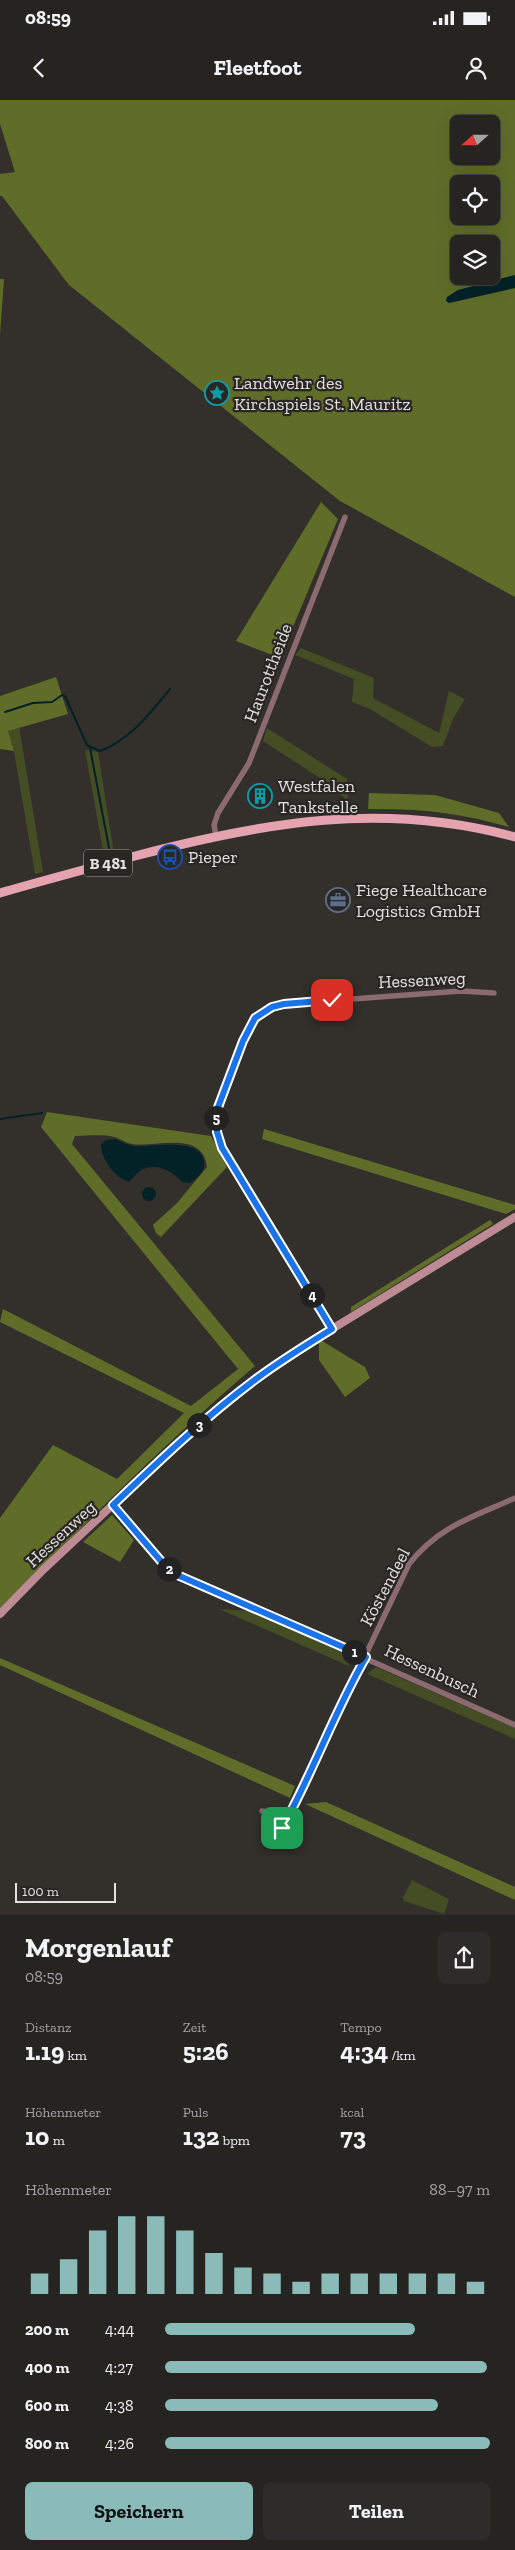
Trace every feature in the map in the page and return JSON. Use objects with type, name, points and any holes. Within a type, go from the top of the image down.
[{"type":"main road","name":"B 481","points":[[0,893],[216,836],[288,822],[362,817],[401,818],[457,823],[515,837]]},
{"type":"street","name":"Haurottheide","points":[[216,836],[214,825],[218,813],[249,763],[345,517]]},
{"type":"street","name":"Hessenweg","points":[[332,1329],[222,1148],[217,1132],[217,1110],[243,1041],[255,1018],[272,1007],[284,1004],[460,991],[494,994]]},
{"type":"street","name":"Hessenweg","points":[[0,1614],[181,1441],[230,1399],[264,1373],[332,1329],[515,1217]]},
{"type":"street","name":"Köstendeel","points":[[282,1828],[354,1678],[366,1657],[409,1564],[423,1547],[456,1524],[515,1498]]},
{"type":"street","name":"Hessenbusch","points":[[113,1505],[166,1567],[175,1574],[366,1657],[515,1725]]},
{"type":"street","points":[[262,1811],[289,1816]]},
{"type":"green space","points":[[0,100],[515,100],[515,597],[340,501],[69,285],[2,196],[0,196],[0,174],[15,172],[0,124]]},
{"type":"green space","points":[[0,279],[4,279],[0,335]]},
{"type":"green space","points":[[321,502],[338,519],[280,658],[236,641]]},
{"type":"green space","points":[[301,648],[374,678],[373,698],[439,733],[449,691],[465,699],[453,719],[443,746],[432,747],[370,709],[352,702],[354,679],[295,655]]},
{"type":"green space","points":[[56,677],[68,714],[8,731],[14,751],[0,749],[0,696]]},
{"type":"green space","points":[[19,726],[43,872],[35,874],[14,751],[8,731]]},
{"type":"green space","points":[[267,728],[347,779],[348,801],[329,784],[263,741]]},
{"type":"green space","points":[[85,750],[98,752],[114,854],[104,856]]},
{"type":"green space","points":[[369,793],[435,795],[499,813],[509,827],[440,812],[405,809],[368,809]]},
{"type":"green space","points":[[47,1112],[211,1136],[227,1167],[161,1237],[156,1233],[153,1225],[177,1203],[207,1167],[204,1155],[197,1148],[187,1144],[141,1145],[100,1135],[75,1136],[72,1144],[255,1366],[124,1485],[0,1611],[0,1518],[53,1445],[117,1479],[184,1413],[0,1322],[3,1309],[191,1406],[238,1369],[41,1127]]},
{"type":"green space","points":[[264,1129],[515,1205],[515,1209],[506,1214],[262,1139]]},
{"type":"green space","points":[[490,1220],[493,1224],[351,1312],[351,1307]]},
{"type":"green space","points":[[322,1341],[365,1367],[370,1378],[345,1397],[319,1360],[319,1342]]},
{"type":"green space","points":[[112,1515],[134,1540],[120,1562],[83,1542]]},
{"type":"green space","points":[[219,1609],[249,1611],[348,1654],[349,1666]]},
{"type":"green space","points":[[0,1658],[295,1786],[290,1798],[0,1665]]},
{"type":"green space","points":[[376,1667],[515,1728],[515,1739],[367,1674]]},
{"type":"green space","points":[[326,1802],[515,1887],[515,1900],[305,1804]]},
{"type":"green space","points":[[412,1880],[449,1899],[444,1914],[404,1901],[403,1897]]},
{"type":"water","points":[[515,275],[515,288],[449,303],[446,301],[447,297],[458,290],[477,285],[500,285],[500,279]]},
{"type":"water","points":[[115,1139],[133,1146],[173,1145],[193,1148],[200,1153],[204,1161],[204,1168],[190,1183],[182,1182],[169,1171],[158,1167],[141,1170],[129,1182],[114,1172],[103,1156],[101,1144],[106,1140]]},
{"type":"water","points":[[149,1187],[154,1189],[156,1194],[154,1199],[149,1201],[144,1199],[142,1194],[144,1189]]},
{"type":"waterway","points":[[5,712],[33,703],[52,702],[62,695],[65,696],[87,745],[100,751],[130,733],[170,689]]},
{"type":"waterway","points":[[90,748],[110,853]]},
{"type":"waterway","points":[[0,1119],[42,1113]]},
{"type":"place","name":"Landwehr des Kirchspiels St. Mauritz","points":[[217,393]]},
{"type":"place","name":"Westfalen Tankstelle","points":[[260,796]]},
{"type":"place","name":"Pieper","points":[[170,857]]},
{"type":"place","name":"Fiege Healthcare Logistics GmbH","points":[[338,900]]},
{"type":"route","points":[[282,1828],[306,1783],[354,1678],[366,1657],[175,1574],[166,1567],[113,1505],[181,1441],[230,1399],[264,1373],[332,1329],[222,1148],[216,1122],[217,1110],[243,1041],[255,1018],[272,1007],[284,1004],[332,1000]]}]
